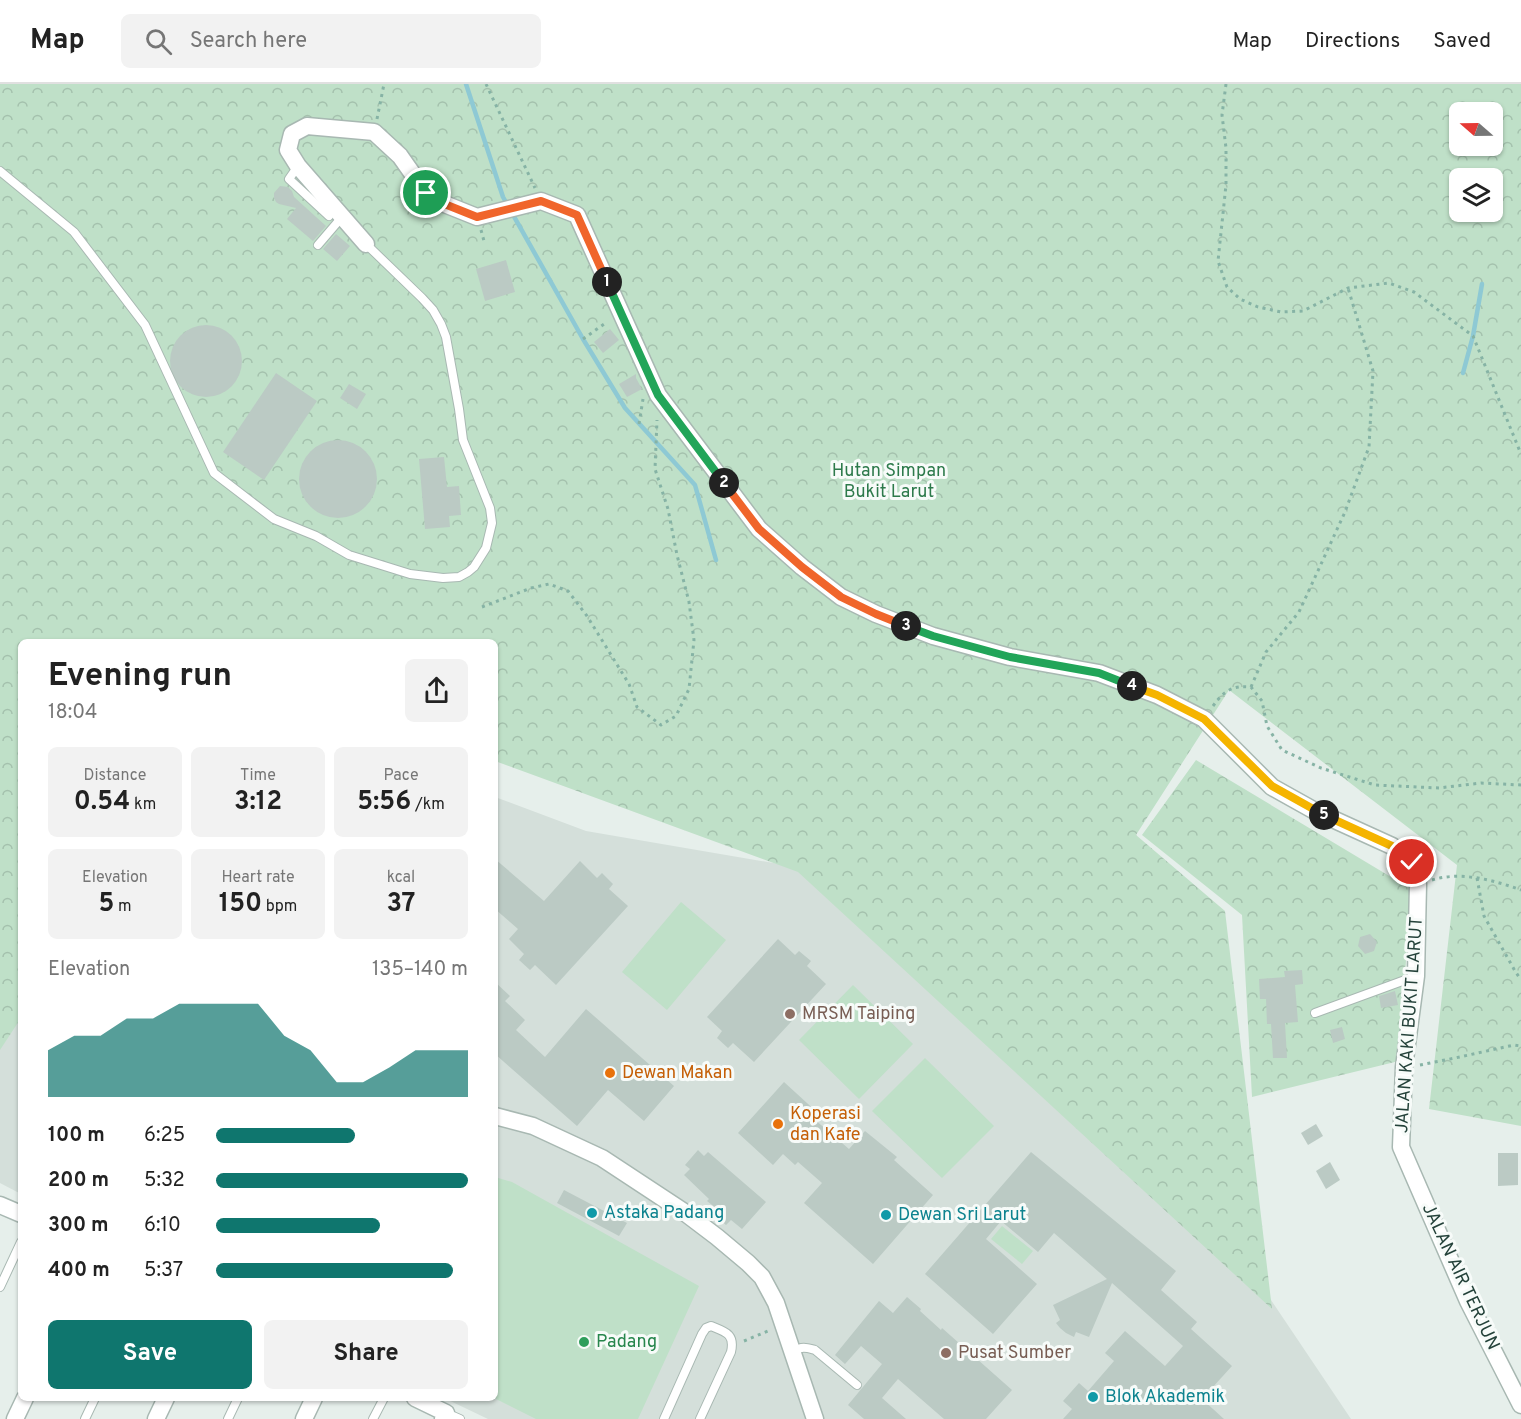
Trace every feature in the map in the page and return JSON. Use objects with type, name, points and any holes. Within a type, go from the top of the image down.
[{"type":"street","points":[[366,244],[336,217],[298,166],[288,150],[292,134],[307,126],[374,132],[400,156],[426,193],[447,205],[477,217],[541,201]]},
{"type":"street","name":"JALAN KAKI BUKIT LARUT","points":[[541,201],[577,215],[658,395],[759,529],[802,567],[841,597],[876,614],[933,636],[1010,657],[1099,673],[1157,695],[1204,719],[1272,786],[1315,811],[1392,846],[1412,862],[1418,884],[1416,976],[1404,1067],[1401,1147]]},
{"type":"street","points":[[498,1117],[533,1126],[602,1158],[709,1230],[748,1263],[762,1277],[776,1303],[815,1419]]},
{"type":"street","name":"JALAN AIR TERJUN","points":[[1401,1147],[1468,1301],[1521,1405]]},
{"type":"street","points":[[0,1205],[18,1213]]},
{"type":"street","points":[[15,1419],[24,1401]]},
{"type":"street","points":[[156,1419],[165,1401]]},
{"type":"street","points":[[304,1419],[313,1401]]},
{"type":"street","points":[[421,1401],[450,1417]]},
{"type":"lane","points":[[0,171],[74,232],[145,325],[214,473],[274,519],[316,536],[349,555],[410,574],[437,578],[459,577],[474,567],[486,548],[492,523],[489,508],[463,440],[446,337],[433,310],[366,244]]},
{"type":"lane","points":[[318,245],[336,217]]},
{"type":"lane","points":[[1315,1013],[1416,976]]},
{"type":"lane","points":[[0,1287],[18,1248]]},
{"type":"lane","points":[[664,1419],[706,1328],[711,1326],[727,1333],[732,1343],[700,1419]]},
{"type":"lane","points":[[794,1356],[795,1351],[800,1347],[814,1350],[857,1385]]},
{"type":"lane","points":[[86,1419],[94,1401]]},
{"type":"lane","points":[[228,1419],[237,1401]]},
{"type":"lane","points":[[374,1419],[383,1401]]},
{"type":"path","points":[[374,132],[384,84]]},
{"type":"path","points":[[486,84],[541,201]]},
{"type":"path","points":[[1226,84],[1222,115],[1226,147],[1226,185],[1218,261],[1227,287],[1240,299],[1258,307],[1281,312],[1303,311],[1348,288],[1389,283],[1414,292],[1473,336],[1521,453]]},
{"type":"path","points":[[1251,687],[1266,652],[1299,612],[1345,512],[1369,447],[1373,371],[1348,288]]},
{"type":"path","points":[[583,339],[621,312]]},
{"type":"path","points":[[482,607],[531,588],[549,584],[568,591],[587,616],[629,684],[637,707],[661,724],[676,716],[689,689],[694,640],[689,602],[668,509],[655,469],[658,395]]},
{"type":"path","points":[[1204,719],[1221,696],[1238,685],[1251,687],[1262,701],[1267,726],[1282,750],[1321,768],[1375,785],[1439,788],[1481,783],[1521,784]]},
{"type":"path","points":[[1418,884],[1441,877],[1460,876],[1506,884],[1521,890]]},
{"type":"path","points":[[1477,878],[1485,916],[1521,980]]},
{"type":"path","points":[[1404,1067],[1514,1044],[1521,1046]]},
{"type":"path","points":[[732,1343],[784,1325]]},
{"type":"shaded area","points":[[0,610],[19,639],[18,1192],[0,1183]]},
{"type":"shaded area","name":"MRSM Taiping","points":[[498,798],[586,831],[960,895],[1214,1215],[1351,1419],[488,1419],[450,1401],[498,1401]]},
{"type":"green space","name":"Hutan Simpan Bukit Larut","points":[[0,84],[1521,84],[1521,1126],[1429,1109],[1457,865],[1229,690],[1136,835],[1225,911],[1272,1309],[798,872],[498,762],[498,639],[18,639],[18,1023],[0,1050]]},
{"type":"green space","points":[[1196,760],[1411,889],[1399,1061],[1252,1097],[1242,915],[1142,835]]},
{"type":"green space","points":[[681,902],[726,940],[667,1010],[622,972]]},
{"type":"green space","points":[[853,985],[913,1044],[859,1099],[799,1040]]},
{"type":"green space","points":[[925,1058],[994,1126],[942,1178],[872,1111]]},
{"type":"green space","name":"Padang","points":[[498,1178],[512,1182],[699,1286],[638,1419],[536,1419],[498,1400]]},
{"type":"green space","points":[[1002,1226],[1033,1251],[1022,1264],[991,1239]]},
{"type":"building","points":[[280,186],[288,187],[294,197],[326,226],[313,241],[287,219],[296,208],[276,202],[274,193]]},
{"type":"building","points":[[336,234],[350,246],[337,261],[323,249]]},
{"type":"building","points":[[506,260],[515,292],[485,301],[476,269]]},
{"type":"building","points":[[206,325],[226,331],[236,341],[242,361],[236,381],[226,391],[206,397],[186,391],[176,381],[170,361],[176,341],[186,331]]},
{"type":"building","points":[[610,329],[619,340],[603,353],[594,342]]},
{"type":"building","points":[[276,373],[317,401],[264,480],[223,452]]},
{"type":"building","points":[[636,374],[642,389],[627,397],[619,384]]},
{"type":"building","points":[[349,384],[366,394],[357,409],[340,398]]},
{"type":"building","points":[[330,440],[346,440],[360,446],[371,457],[377,471],[377,487],[371,501],[360,512],[346,518],[330,518],[316,512],[305,501],[299,487],[299,471],[305,457],[316,446]]},
{"type":"building","points":[[444,457],[447,487],[459,486],[461,515],[449,516],[450,527],[425,529],[419,459]]},
{"type":"building","points":[[580,861],[597,878],[602,873],[613,884],[609,889],[628,906],[556,985],[535,965],[530,970],[519,960],[524,954],[509,939],[518,929],[498,912],[498,862],[544,901]]},
{"type":"building","points":[[1370,934],[1377,942],[1374,951],[1365,954],[1358,946],[1360,937]]},
{"type":"building","points":[[778,939],[795,955],[799,951],[811,961],[807,966],[826,984],[754,1062],[733,1043],[728,1048],[717,1038],[722,1031],[707,1017]]},
{"type":"building","points":[[1302,970],[1303,984],[1295,985],[1298,1022],[1285,1023],[1287,1058],[1273,1058],[1271,1024],[1267,1024],[1266,999],[1260,999],[1259,979],[1285,977],[1284,971]]},
{"type":"building","name":"Dewan Makan","points":[[498,985],[510,996],[505,1001],[525,1020],[516,1030],[545,1057],[586,1009],[674,1086],[644,1121],[608,1090],[577,1126],[498,1057]]},
{"type":"building","points":[[1395,991],[1398,1005],[1381,1008],[1379,996]]},
{"type":"building","points":[[1342,1027],[1345,1039],[1333,1043],[1330,1030]]},
{"type":"building","points":[[784,1082],[819,1114],[814,1119],[849,1149],[865,1131],[897,1157],[894,1160],[933,1195],[873,1264],[804,1203],[822,1183],[798,1162],[795,1165],[783,1154],[773,1165],[738,1133]]},
{"type":"building","points":[[1316,1124],[1323,1136],[1308,1145],[1301,1133]]},
{"type":"building","points":[[698,1150],[704,1156],[708,1152],[766,1202],[742,1229],[731,1220],[726,1225],[713,1214],[717,1209],[684,1175],[690,1169],[685,1165]]},
{"type":"building","points":[[1031,1152],[1176,1271],[1161,1290],[1197,1322],[1191,1329],[1232,1366],[1202,1399],[1224,1419],[1063,1419],[1072,1409],[1063,1401],[1079,1383],[1088,1391],[1114,1361],[1105,1353],[1125,1331],[1165,1366],[1183,1346],[1112,1283],[1089,1337],[1076,1332],[1074,1337],[1060,1328],[1056,1323],[1060,1320],[1053,1305],[1107,1279],[1054,1233],[1038,1252],[1001,1221],[986,1239],[1037,1284],[993,1334],[925,1274]]},
{"type":"building","points":[[1498,1153],[1518,1153],[1518,1185],[1498,1186]]},
{"type":"building","points":[[1330,1162],[1340,1180],[1326,1189],[1316,1171]]},
{"type":"building","name":"Astaka Padang","points":[[564,1190],[627,1223],[619,1236],[557,1203]]},
{"type":"building","points":[[907,1297],[941,1330],[942,1328],[1012,1390],[986,1419],[944,1419],[898,1379],[882,1398],[906,1419],[864,1419],[848,1405],[882,1364],[861,1346],[845,1364],[835,1355],[879,1301],[893,1313]]},
{"type":"waterway","points":[[466,84],[503,197],[583,339],[625,408],[695,485],[716,560]]},
{"type":"waterway","points":[[1463,373],[1473,336],[1482,284]]},
{"type":"place","name":"MRSM Taiping","points":[[790,1014]]},
{"type":"place","name":"Dewan Makan","points":[[610,1073]]},
{"type":"place","name":"Koperasi dan Kafe","points":[[778,1124]]},
{"type":"place","name":"Astaka Padang","points":[[592,1213]]},
{"type":"place","name":"Dewan Sri Larut","points":[[886,1215]]},
{"type":"place","name":"Padang","points":[[584,1342]]},
{"type":"place","name":"Pusat Sumber","points":[[946,1353]]},
{"type":"place","name":"Blok Akademik","points":[[1093,1397]]},
{"type":"route","points":[[426,193],[447,205],[477,217],[541,201],[577,215],[658,395],[759,529],[802,567],[841,597],[876,614],[933,636],[1010,657],[1099,673],[1157,695],[1204,719],[1272,786],[1315,811],[1392,846],[1412,862]]}]
